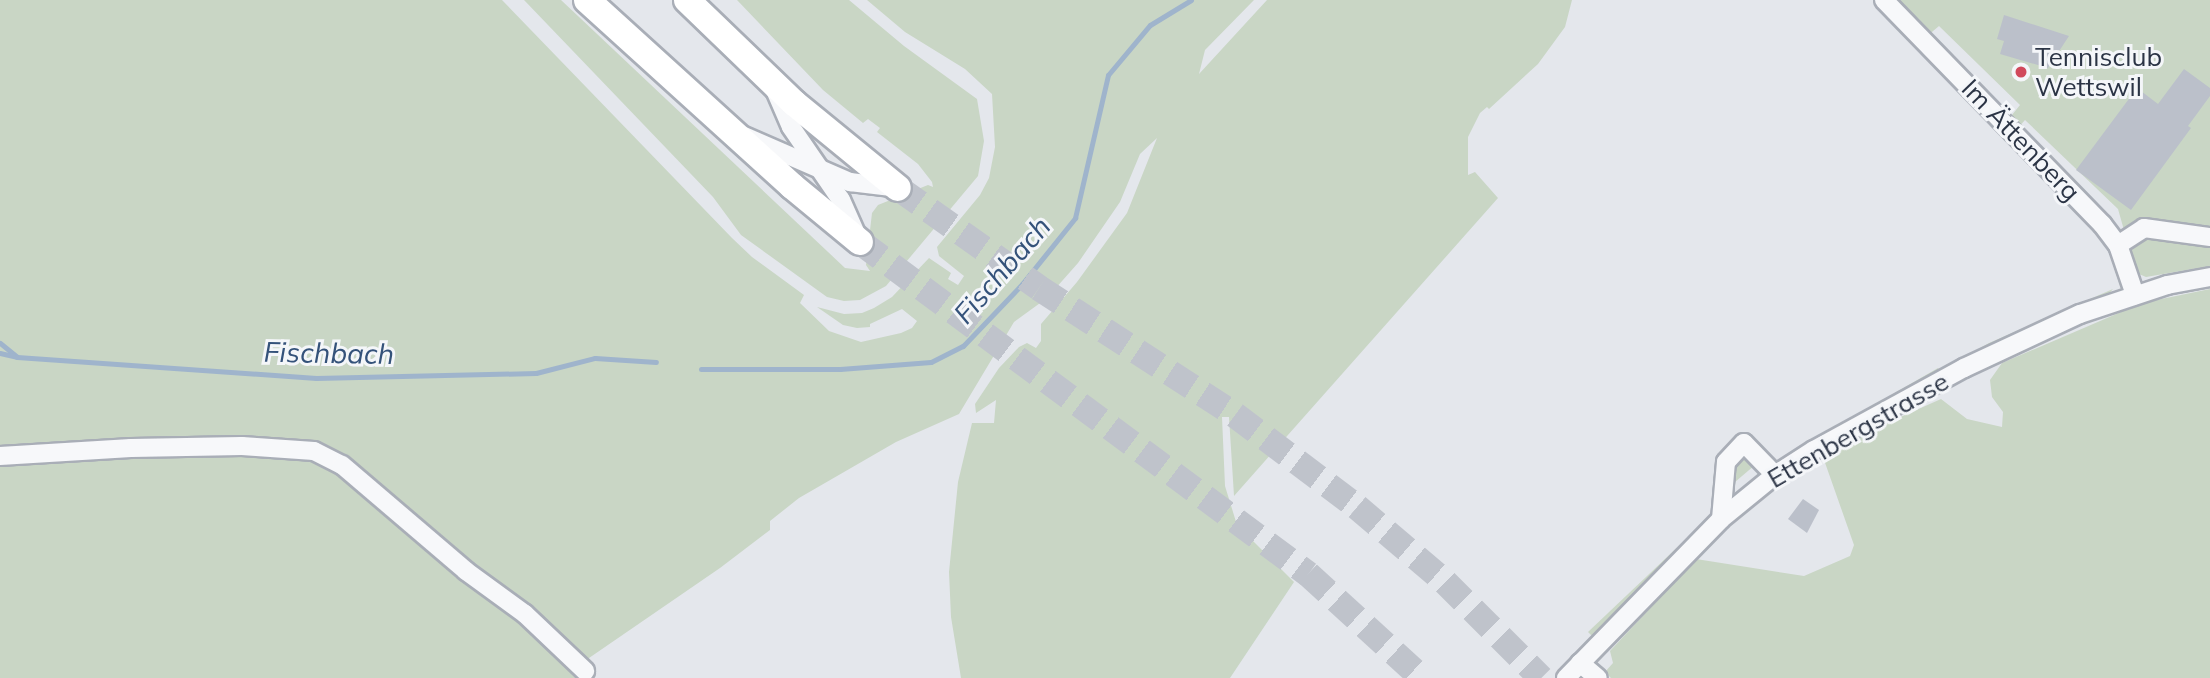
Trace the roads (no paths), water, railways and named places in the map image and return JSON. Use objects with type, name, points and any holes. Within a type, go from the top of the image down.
[{"type":"highway","points":[[587,0],[726,128],[860,242]]},
{"type":"highway","points":[[601,0],[684,89]]},
{"type":"highway","points":[[687,0],[831,136],[898,188]]},
{"type":"highway","points":[[705,0],[736,48]]},
{"type":"street","name":"Im Ättenberg","points":[[1884,0],[2102,224],[2118,245],[2135,295]]},
{"type":"street","points":[[771,81],[791,127],[841,200],[860,242]]},
{"type":"street","points":[[726,128],[850,182],[898,188]]},
{"type":"street","points":[[2118,245],[2144,228],[2210,237]]},
{"type":"street","name":"Ettenbergstrasse","points":[[1566,678],[1721,519],[1775,475],[1964,368],[2080,314],[2193,278],[2210,277]]},
{"type":"street","points":[[1721,519],[1726,462],[1744,443],[1775,475]]},
{"type":"street","points":[[0,456],[131,448],[228,447],[314,451],[342,465],[466,572],[525,614],[585,671]]},
{"type":"street","points":[[1580,663],[1598,678]]},
{"type":"waterway","name":"Fischbach","points":[[701,369],[840,369],[931,362],[963,346],[1022,284],[1075,218],[1108,75],[1150,25],[1191,0]]},
{"type":"waterway","points":[[0,343],[16,356]]},
{"type":"waterway","name":"Fischbach","points":[[0,353],[17,357],[316,378],[536,373],[595,358],[656,362]]},
{"type":"tunnel","points":[[898,188],[1039,288],[1235,415],[1357,507],[1445,582],[1541,678]]},
{"type":"tunnel","points":[[860,242],[1308,574],[1422,678]]},
{"type":"place","name":"Tennisclub Wettswil","points":[[2021,72]]}]
